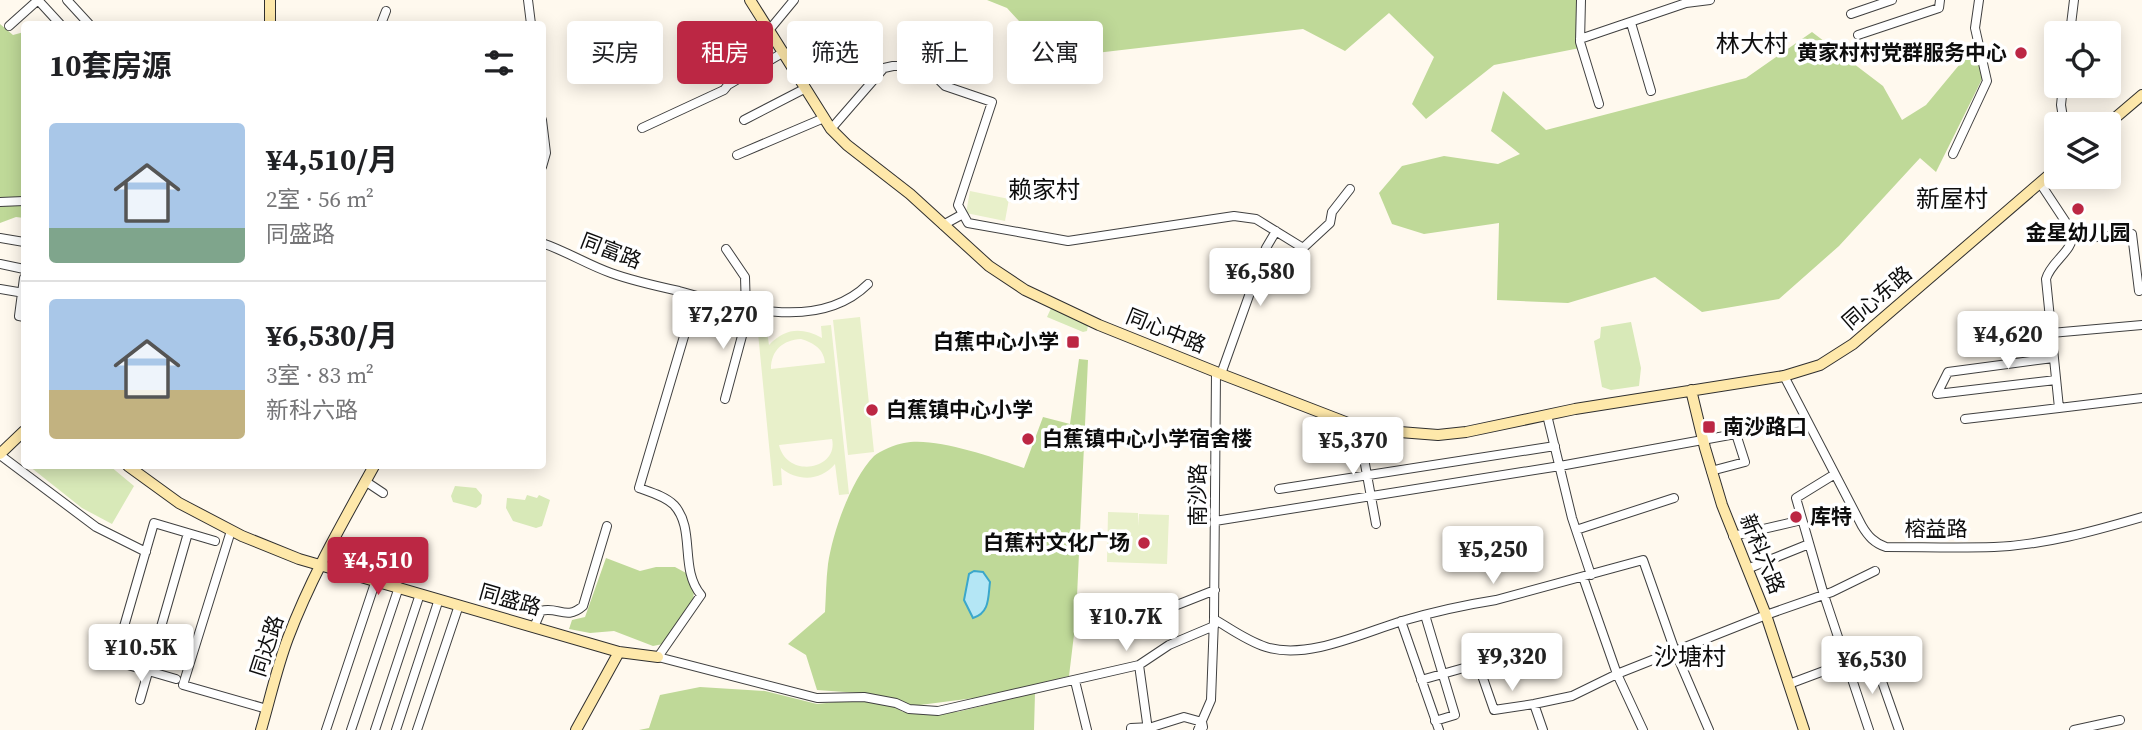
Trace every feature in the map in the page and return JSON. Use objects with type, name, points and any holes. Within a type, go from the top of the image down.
[{"type":"street","points":[[9,26],[38,0],[57,21]]},
{"type":"street","points":[[67,0],[86,21]]},
{"type":"street","points":[[270,0],[270,21]]},
{"type":"street","points":[[528,0],[531,21]]},
{"type":"street","name":"同心中路","points":[[750,0],[764,21]]},
{"type":"street","points":[[773,25],[794,0]]},
{"type":"street","points":[[1581,0],[1580,39],[1599,104]]},
{"type":"street","points":[[1580,39],[1686,3],[1710,0]]},
{"type":"street","points":[[1851,14],[1892,0]]},
{"type":"street","points":[[1858,35],[1939,8],[1940,0]]},
{"type":"street","points":[[1953,154],[1987,81],[1975,28],[1979,0]]},
{"type":"street","points":[[2061,0],[2073,1],[2071,21]]},
{"type":"street","points":[[382,21],[386,10]]},
{"type":"street","points":[[1631,23],[1651,91]]},
{"type":"street","name":"同心中路","points":[[773,34],[831,129],[847,145],[910,194],[989,266],[1025,290],[1099,325],[1219,373],[1358,426],[1392,432],[1438,435],[1691,390]]},
{"type":"street","points":[[642,128],[724,90],[784,52]]},
{"type":"street","points":[[831,129],[884,68],[921,68],[934,75],[945,86],[992,102],[958,205],[968,223],[1068,241],[1234,216],[1256,219],[1303,248],[1330,223],[1332,212],[1350,190]]},
{"type":"street","points":[[744,120],[806,88]]},
{"type":"street","points":[[2121,113],[2142,95]]},
{"type":"street","points":[[737,155],[824,118]]},
{"type":"street","name":"同心东路","points":[[1691,390],[1784,376],[1820,365],[1853,344],[2044,180]]},
{"type":"street","points":[[2040,183],[2071,228],[2073,239]]},
{"type":"street","points":[[0,202],[21,201]]},
{"type":"street","points":[[943,225],[963,214]]},
{"type":"street","name":"南沙路","points":[[1201,727],[1210,700],[1214,623],[1219,373],[1266,248],[1276,231]]},
{"type":"street","points":[[2059,408],[2046,279],[2051,267],[2073,239],[2132,234],[2138,291]]},
{"type":"street","points":[[0,237],[21,241]]},
{"type":"street","name":"同富路","points":[[546,245],[611,274],[747,310],[789,312],[827,307],[849,298],[868,284]]},
{"type":"street","points":[[725,399],[747,310],[745,276],[726,249]]},
{"type":"street","points":[[0,264],[21,268]]},
{"type":"street","points":[[0,289],[21,293]]},
{"type":"street","points":[[696,296],[639,488],[668,500],[680,515],[684,526],[689,575],[701,595],[658,657],[817,698],[864,697],[924,711],[938,711],[1139,665],[1169,645],[1214,623],[1269,648],[1327,646],[1401,621],[1496,600],[1643,561],[1675,651],[1709,730]]},
{"type":"street","points":[[2051,333],[2142,325]]},
{"type":"street","points":[[2053,358],[1948,372],[1937,394],[2056,380]]},
{"type":"street","name":"榕益路","points":[[1784,376],[1862,526],[1870,537],[1886,547],[1996,547],[2098,530],[2142,517]]},
{"type":"street","name":"新科六路","points":[[1691,390],[1703,440],[1733,536],[1766,615],[1804,730]]},
{"type":"street","points":[[1965,419],[2142,398]]},
{"type":"street","points":[[1547,415],[1587,576],[1616,674],[1643,730]]},
{"type":"street","points":[[1215,521],[1560,466],[1807,421]]},
{"type":"street","points":[[1358,426],[1376,524]]},
{"type":"street","points":[[21,434],[0,455],[96,527],[146,551]]},
{"type":"street","points":[[1712,471],[1745,462],[1736,434]]},
{"type":"street","points":[[1279,489],[1555,446]]},
{"type":"street","name":"同盛路","points":[[132,469],[179,503],[242,536],[320,565],[619,652],[658,657]]},
{"type":"street","name":"同达路","points":[[261,730],[287,640],[320,565],[372,469]]},
{"type":"street","points":[[1835,474],[1796,498],[1824,595],[1869,730]]},
{"type":"street","points":[[365,481],[383,493]]},
{"type":"street","points":[[1576,530],[1674,498]]},
{"type":"street","points":[[1733,536],[1802,520]]},
{"type":"street","points":[[176,679],[114,661],[154,523],[215,541]]},
{"type":"street","points":[[534,627],[541,611],[547,609],[567,614],[583,606],[607,527]]},
{"type":"street","points":[[140,699],[188,533]]},
{"type":"street","points":[[230,534],[183,685],[267,709]]},
{"type":"street","points":[[1747,569],[1809,544]]},
{"type":"street","points":[[1421,680],[1478,664],[1494,710],[1572,696],[1616,674],[1824,595],[1875,571]]},
{"type":"street","points":[[326,730],[376,580]]},
{"type":"street","points":[[351,730],[399,587]]},
{"type":"street","points":[[1083,624],[1116,629],[1214,590]]},
{"type":"street","points":[[375,730],[420,594]]},
{"type":"street","points":[[396,730],[439,599]]},
{"type":"street","points":[[417,730],[459,605]]},
{"type":"street","points":[[1425,615],[1455,715],[1435,721]]},
{"type":"street","points":[[1401,621],[1439,730]]},
{"type":"street","points":[[576,730],[619,652]]},
{"type":"street","points":[[1789,684],[1872,653],[1899,730]]},
{"type":"street","points":[[1139,665],[1148,729]]},
{"type":"street","points":[[1074,681],[1087,730]]},
{"type":"street","points":[[1534,704],[1543,730]]},
{"type":"street","points":[[1131,730],[1148,729],[1184,717],[1201,727]]},
{"type":"street","points":[[2074,730],[2120,720]]},
{"type":"green space","points":[[987,0],[1576,0],[1585,47],[1494,65],[1426,119],[1412,104],[1434,57],[1389,13],[1345,51],[1303,29],[1103,52],[1103,21],[1019,21],[1007,8]]},
{"type":"green space","points":[[0,24],[13,35],[21,33],[21,218],[0,223]]},
{"type":"green space","points":[[1812,32],[1883,86],[1902,120],[1926,105],[1974,47],[1985,48],[1988,67],[1936,172],[1920,158],[1839,246],[1779,299],[1702,312],[1655,277],[1568,303],[1497,300],[1499,223],[1424,234],[1392,224],[1379,193],[1402,166],[1444,156],[1498,164],[1520,154],[1491,131],[1503,91],[1546,130],[1746,78]]},
{"type":"green space","points":[[970,191],[1009,199],[1005,221],[966,213]]},
{"type":"green space","points":[[1052,306],[1088,325],[1087,331],[1083,332],[1047,317]]},
{"type":"green space","points":[[860,317],[874,452],[848,455],[833,320]]},
{"type":"green space","points":[[1631,322],[1641,368],[1639,386],[1611,390],[1602,387],[1594,341],[1600,338],[1601,327]]},
{"type":"green space","points":[[831,325],[849,494],[839,495],[835,464],[823,474],[809,478],[795,476],[781,468],[782,485],[773,486],[758,333],[767,332],[769,345],[781,335],[794,331],[808,332],[822,338],[821,326]],"holes":[[[801,339],[818,347],[825,363],[771,369],[773,356],[779,347],[789,341]],[[832,439],[832,450],[828,458],[811,466],[792,463],[784,456],[779,445]]]},
{"type":"green space","points":[[1079,359],[1088,360],[1076,618],[1069,676],[990,696],[912,706],[873,694],[817,690],[806,655],[788,644],[825,612],[828,564],[834,537],[844,507],[866,466],[874,456],[884,450],[917,442],[948,445],[1024,468],[1043,417],[1070,424]]},
{"type":"green space","points":[[33,469],[114,469],[134,486],[112,524],[82,508]]},
{"type":"green space","points":[[455,486],[476,488],[482,495],[481,504],[476,508],[453,502],[451,496]]},
{"type":"green space","points":[[527,495],[537,498],[539,495],[550,500],[542,526],[536,528],[513,521],[506,508],[507,498],[525,500]]},
{"type":"green space","points":[[1108,512],[1138,513],[1138,526],[1139,514],[1169,515],[1167,564],[1107,562]]},
{"type":"green space","points":[[606,558],[640,571],[656,567],[675,567],[686,573],[694,591],[693,601],[663,644],[653,646],[614,631],[590,633],[569,629],[572,620],[585,617]]},
{"type":"green space","points":[[700,687],[765,691],[817,704],[854,700],[890,704],[903,712],[957,712],[1035,693],[1034,730],[639,730],[649,728],[660,695]]},
{"type":"water","points":[[974,571],[983,572],[990,582],[985,608],[979,616],[973,618],[964,600],[969,574]]},
{"type":"place","name":"黄家村村党群服务中心","points":[[2021,53]]},
{"type":"place","name":"金星幼儿园","points":[[2078,209]]},
{"type":"place","name":"白蕉中心小学","points":[[1073,342]]},
{"type":"place","name":"白蕉镇中心小学","points":[[872,410]]},
{"type":"place","name":"南沙路口","points":[[1709,427]]},
{"type":"place","name":"白蕉镇中心小学宿舍楼","points":[[1028,439]]},
{"type":"place","name":"库特","points":[[1796,517]]},
{"type":"place","name":"白蕉村文化广场","points":[[1144,543]]},
{"type":"district","name":"林大村","points":[[1752,44]]},
{"type":"district","name":"赖家村","points":[[1044,190]]},
{"type":"district","name":"新屋村","points":[[1952,199]]},
{"type":"district","name":"沙塘村","points":[[1690,657]]}]
